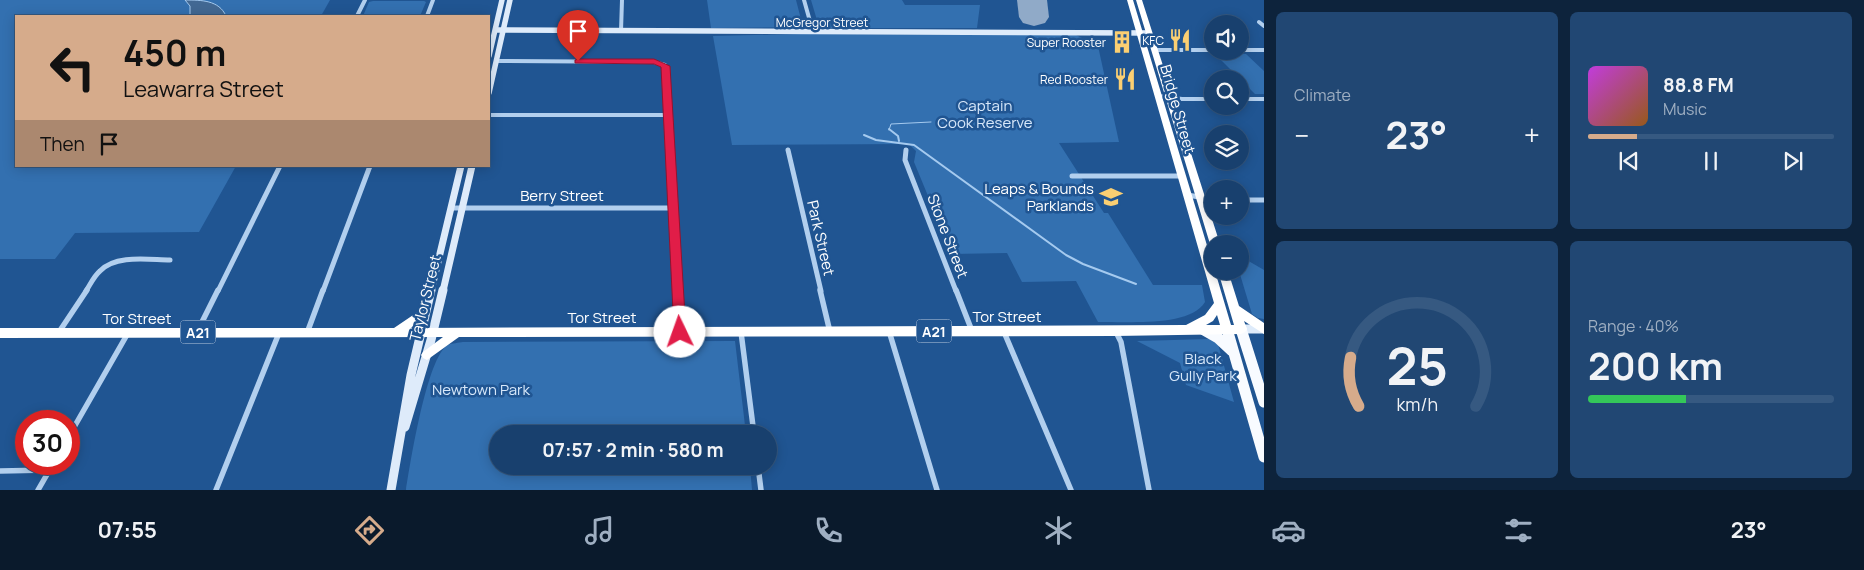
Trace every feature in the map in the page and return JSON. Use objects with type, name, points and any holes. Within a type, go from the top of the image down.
[{"type":"highway","name":"Bridge Street","points":[[1130,0],[1227,330]]},
{"type":"highway","name":"Bridge Street","points":[[1139,0],[1212,235]]},
{"type":"highway","points":[[1226,280],[1241,329]]},
{"type":"highway","name":"A21","points":[[1188,330],[1209,318],[1219,304]]},
{"type":"highway","points":[[1235,309],[1264,329]]},
{"type":"highway","points":[[396,332],[425,311]]},
{"type":"highway","name":"Tor Street","points":[[0,333],[890,332],[1241,329]]},
{"type":"highway","points":[[427,354],[456,333]]},
{"type":"main road","points":[[1241,329],[1264,402]]},
{"type":"main road","points":[[1204,330],[1218,338],[1233,352]]},
{"type":"main road","name":"Bridge Street","points":[[1227,330],[1264,458]]},
{"type":"street","points":[[358,15],[365,0]]},
{"type":"street","points":[[426,15],[433,0]]},
{"type":"street","points":[[490,52],[502,0]]},
{"type":"street","points":[[490,88],[510,0]]},
{"type":"street","points":[[621,31],[622,0]]},
{"type":"street","points":[[804,0],[813,32]]},
{"type":"street","points":[[1259,22],[1264,26]]},
{"type":"street","name":"McGregor Street","points":[[495,30],[1149,32]]},
{"type":"street","points":[[1155,50],[1204,50]]},
{"type":"street","points":[[1249,50],[1264,50]]},
{"type":"street","points":[[496,61],[663,63],[666,68],[669,115],[680,332]]},
{"type":"street","points":[[1158,96],[1204,99]]},
{"type":"street","points":[[1249,99],[1264,99]]},
{"type":"street","points":[[490,115],[669,115]]},
{"type":"street","name":"Park Street","points":[[788,150],[830,332]]},
{"type":"street","name":"Stone Street","points":[[906,150],[905,160],[972,331]]},
{"type":"street","points":[[197,332],[280,167]]},
{"type":"street","points":[[307,332],[370,167]]},
{"type":"street","name":"Taylor Street","points":[[391,490],[403,415],[420,332],[461,167]]},
{"type":"street","name":"Taylor Street","points":[[401,436],[433,333],[472,167]]},
{"type":"street","points":[[1072,176],[1182,176]]},
{"type":"street","points":[[1187,194],[1204,198]]},
{"type":"street","points":[[1249,200],[1264,200]]},
{"type":"street","name":"Berry Street","points":[[451,208],[674,208]]},
{"type":"street","points":[[58,332],[100,270],[120,260],[170,260]]},
{"type":"street","name":"Tor Street","points":[[1241,329],[1264,329]]},
{"type":"street","points":[[1004,331],[1071,490]]},
{"type":"street","points":[[1115,331],[1121,342],[1149,490]]},
{"type":"street","points":[[80,417],[128,332]]},
{"type":"street","points":[[216,490],[279,332]]},
{"type":"street","points":[[741,332],[753,425]]},
{"type":"street","points":[[890,332],[937,490]]},
{"type":"street","points":[[0,471],[15,470]]},
{"type":"street","points":[[38,490],[46,475]]},
{"type":"street","points":[[759,475],[761,490]]},
{"type":"green space","points":[[0,0],[330,0],[322,15],[15,15],[15,167],[235,167],[199,232],[75,233],[55,259],[0,259]]},
{"type":"green space","points":[[707,0],[796,0],[803,27],[711,28]]},
{"type":"green space","points":[[811,0],[902,0],[905,5],[980,5],[977,28],[822,28],[819,27]]},
{"type":"green space","points":[[369,2],[426,2],[420,15],[363,15]]},
{"type":"green space","name":"Captain Cook Reserve","points":[[801,34],[1076,35],[1098,46],[1119,142],[1059,143],[1104,213],[1108,213],[1153,285],[1202,285],[1205,302],[1197,310],[1185,316],[1171,319],[1140,322],[1098,322],[1076,281],[1022,282],[1007,253],[952,254],[914,162],[916,151],[909,144],[732,145],[713,36]]},
{"type":"green space","points":[[1249,57],[1264,71],[1264,94],[1255,94],[1249,88],[1249,70],[1231,70],[1221,60],[1249,60]]},
{"type":"green space","name":"Black Gully Park","points":[[1249,261],[1264,270],[1264,319],[1252,314],[1242,280],[1249,280]]},
{"type":"green space","name":"Black Gully Park","points":[[1209,339],[1218,344],[1234,402],[1186,385],[1180,363],[1137,341]]},
{"type":"green space","name":"Newtown Park","points":[[735,341],[745,425],[489,425],[489,475],[751,475],[752,490],[406,490],[421,412],[433,369],[440,353],[448,345],[463,342]]},
{"type":"shaded area","points":[[185,0],[209,2],[219,7],[225,15],[190,15],[190,6]]},
{"type":"waterway","points":[[889,129],[891,124],[931,122]]},
{"type":"waterway","points":[[889,129],[898,136],[899,141]]},
{"type":"waterway","points":[[864,135],[876,140],[914,145],[1066,255],[1083,264],[1136,284]]},
{"type":"runway","points":[[1032,0],[1034,17]]},
{"type":"place","name":"KFC","points":[[1180,40]]},
{"type":"place","name":"Super Rooster","points":[[1122,42]]},
{"type":"place","name":"Red Rooster","points":[[1125,79]]},
{"type":"place","name":"Leaps & Bounds Parklands","points":[[1111,197]]},
{"type":"route","points":[[578,61],[659,62],[666,66],[680,332]]}]
